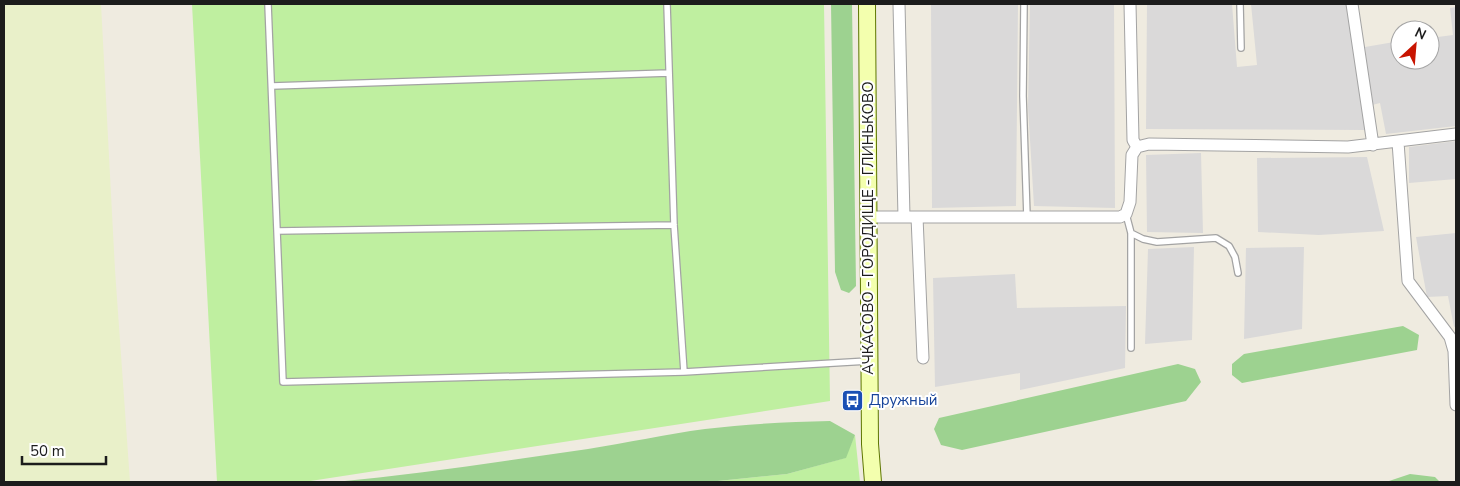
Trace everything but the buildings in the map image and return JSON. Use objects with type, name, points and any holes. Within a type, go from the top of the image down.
[{"type":"street","name":"АЧКАСОВО - ГОРОДИЩЕ - ГЛИНЬКОВО","points":[[867,4],[870,444],[873,482]]},
{"type":"street","points":[[900,4],[904,217]]},
{"type":"street","points":[[1130,4],[1133,140],[1136,146]]},
{"type":"street","points":[[1352,4],[1373,145]]},
{"type":"street","points":[[1136,146],[1149,144],[1348,147],[1456,134]]},
{"type":"street","points":[[1398,142],[1408,281],[1453,338],[1456,405]]},
{"type":"street","points":[[868,218],[1120,217],[1126,214],[1130,202],[1132,155],[1136,146]]},
{"type":"street","points":[[917,217],[923,358]]},
{"type":"lane","points":[[268,4],[283,382],[684,372],[869,360]]},
{"type":"lane","points":[[667,4],[674,225],[684,372]]},
{"type":"lane","points":[[1024,4],[1023,96],[1027,217]]},
{"type":"lane","points":[[1240,4],[1241,48]]},
{"type":"lane","points":[[272,86],[669,73]]},
{"type":"lane","points":[[1126,214],[1131,233],[1130,348]]},
{"type":"lane","points":[[277,231],[674,225]]},
{"type":"lane","points":[[1131,233],[1143,239],[1157,242],[1216,238],[1229,246],[1235,257],[1238,272]]},
{"type":"shaded area","points":[[931,4],[1018,4],[1016,206],[932,208]]},
{"type":"shaded area","points":[[1030,4],[1114,4],[1115,208],[1034,206],[1028,107]]},
{"type":"shaded area","points":[[1147,4],[1232,4],[1237,67],[1257,65],[1251,4],[1347,4],[1365,130],[1146,129]]},
{"type":"shaded area","points":[[1456,7],[1456,126],[1386,134],[1380,103],[1372,105],[1365,47],[1390,43],[1390,70],[1440,70],[1440,37],[1453,35],[1450,8]]},
{"type":"shaded area","points":[[1456,141],[1456,179],[1409,183],[1409,147]]},
{"type":"shaded area","points":[[1201,153],[1203,233],[1147,232],[1146,155]]},
{"type":"shaded area","points":[[1367,157],[1384,231],[1319,235],[1258,232],[1257,158]]},
{"type":"shaded area","points":[[1456,233],[1456,326],[1454,327],[1448,296],[1427,297],[1416,237]]},
{"type":"shaded area","points":[[1194,247],[1192,340],[1145,344],[1148,249]]},
{"type":"shaded area","points":[[1304,247],[1302,329],[1244,339],[1246,248]]},
{"type":"shaded area","points":[[1015,274],[1017,308],[1126,306],[1125,368],[1020,390],[1020,373],[935,387],[933,278]]},
{"type":"green space","points":[[4,4],[101,4],[115,270],[130,482],[4,482]]},
{"type":"green space","points":[[192,4],[824,4],[830,401],[304,482],[217,482]]},
{"type":"green space","points":[[831,4],[852,4],[856,286],[849,293],[841,290],[835,272]]},
{"type":"green space","points":[[1403,326],[1419,335],[1417,350],[1242,383],[1232,375],[1232,364],[1244,354]]},
{"type":"green space","points":[[1178,364],[1195,369],[1201,382],[1186,401],[962,450],[941,445],[934,429],[939,418]]},
{"type":"green space","points":[[830,421],[855,435],[846,458],[787,474],[708,482],[335,482],[588,449],[705,429]]},
{"type":"green space","points":[[855,435],[860,482],[708,482],[787,474],[845,458]]},
{"type":"green space","points":[[1410,474],[1435,477],[1440,482],[1386,482]]},
{"type":"place","name":"Дружный","points":[[853,400]]}]
